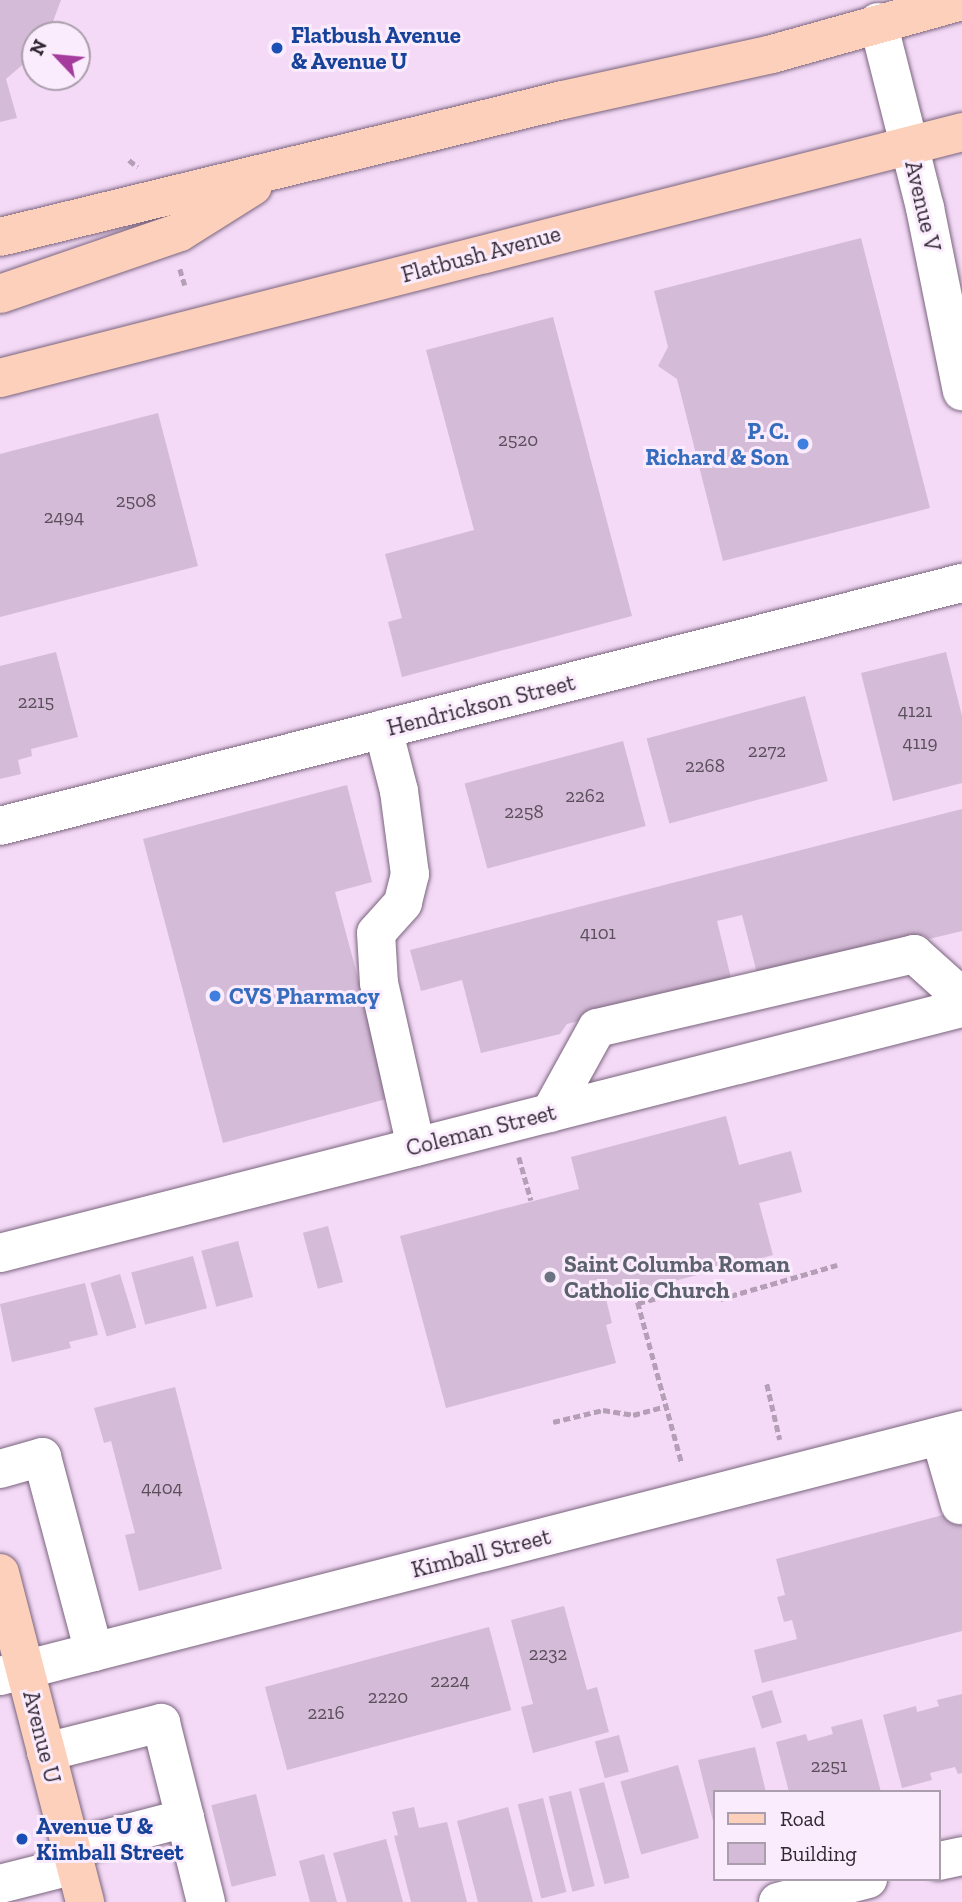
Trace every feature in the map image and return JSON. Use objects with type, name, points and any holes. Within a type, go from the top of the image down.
[{"type":"main road","points":[[0,237],[772,54],[878,22],[962,1]]},
{"type":"main road","name":"Flatbush Avenue","points":[[0,378],[962,132]]},
{"type":"main road","points":[[0,294],[180,232],[279,169]]},
{"type":"main road","name":"Avenue U","points":[[0,1573],[12,1673],[46,1752],[85,1902]]},
{"type":"street","name":"Avenue V","points":[[878,22],[909,146],[962,391]]},
{"type":"street","name":"Hendrickson Street","points":[[0,826],[962,583]]},
{"type":"street","points":[[383,729],[399,791],[410,874],[403,903],[376,933],[379,983],[416,1147]]},
{"type":"street","points":[[550,1113],[597,1028],[914,954],[962,997]]},
{"type":"street","name":"Coleman Street","points":[[0,1253],[962,1008]]},
{"type":"street","points":[[951,1433],[960,1505]]},
{"type":"street","name":"Kimball Street","points":[[12,1673],[951,1433]]},
{"type":"street","points":[[0,1469],[42,1457],[94,1652]]},
{"type":"street","points":[[46,1752],[161,1723],[206,1902]]},
{"type":"street","points":[[0,1884],[186,1818]]},
{"type":"street","points":[[941,1861],[962,1856]]},
{"type":"street","points":[[778,1902],[861,1881]]},
{"type":"path","points":[[638,1303],[703,1286],[720,1299],[837,1265]]},
{"type":"path","points":[[635,1292],[692,1500]]},
{"type":"path","points":[[767,1384],[788,1475]]},
{"type":"path","points":[[553,1422],[603,1410],[633,1415],[666,1406]]},
{"type":"building","points":[[0,0],[61,0],[53,21],[21,21],[21,66],[6,79],[17,118],[0,122]]},
{"type":"building","name":"P. C. Richard & Son","points":[[861,238],[930,508],[723,561],[677,379],[658,366],[668,347],[654,291]]},
{"type":"building","points":[[553,317],[632,616],[402,677],[388,622],[402,618],[385,554],[474,530],[426,350]]},
{"type":"building","points":[[158,413],[198,566],[0,617],[0,454]]},
{"type":"building","points":[[56,652],[78,737],[31,749],[32,756],[18,760],[21,774],[0,779],[0,666]]},
{"type":"building","points":[[946,652],[962,716],[962,783],[893,801],[861,673]]},
{"type":"building","points":[[805,696],[828,781],[669,823],[647,738]]},
{"type":"building","points":[[623,741],[646,826],[487,868],[465,783]]},
{"type":"building","points":[[347,785],[372,882],[335,892],[390,1098],[223,1143],[143,839]]},
{"type":"building","points":[[962,809],[962,931],[929,939],[923,935],[758,977],[742,915],[717,921],[732,982],[567,1024],[560,1034],[481,1053],[462,980],[421,991],[410,950]]},
{"type":"building","name":"Saint Columba Roman Catholic Church","points":[[726,1116],[739,1165],[791,1151],[802,1192],[759,1203],[773,1255],[606,1299],[612,1323],[606,1325],[616,1363],[446,1408],[400,1236],[579,1189],[571,1157]]},
{"type":"building","points":[[328,1226],[343,1282],[318,1289],[303,1233]]},
{"type":"building","points":[[238,1241],[253,1297],[216,1307],[201,1251]]},
{"type":"building","points":[[193,1256],[207,1308],[145,1325],[131,1273]]},
{"type":"building","points":[[120,1274],[136,1328],[107,1337],[90,1283]]},
{"type":"building","points":[[85,1283],[98,1335],[69,1342],[71,1348],[12,1362],[0,1304]]},
{"type":"building","points":[[175,1387],[222,1569],[139,1591],[125,1535],[135,1533],[111,1441],[104,1443],[94,1408]]},
{"type":"building","points":[[962,1510],[962,1631],[762,1683],[754,1650],[797,1639],[792,1620],[784,1622],[777,1597],[785,1595],[776,1559]]},
{"type":"building","points":[[564,1606],[587,1690],[597,1687],[609,1732],[533,1753],[521,1707],[533,1704],[511,1620]]},
{"type":"building","points":[[489,1627],[511,1710],[287,1770],[265,1687]]},
{"type":"building","points":[[772,1690],[782,1723],[762,1729],[752,1696]]},
{"type":"building","points":[[962,1694],[962,1773],[958,1774],[955,1767],[930,1773],[932,1780],[902,1788],[883,1715],[916,1706],[917,1712],[939,1706],[937,1700]]},
{"type":"building","points":[[862,1719],[880,1790],[788,1790],[776,1742],[806,1734],[808,1741],[833,1734],[831,1727]]},
{"type":"building","points":[[619,1735],[629,1772],[605,1778],[595,1741]]},
{"type":"building","points":[[755,1747],[766,1790],[713,1790],[713,1821],[698,1760]]},
{"type":"building","points":[[678,1765],[699,1838],[641,1855],[620,1782]]},
{"type":"building","points":[[604,1782],[630,1878],[605,1884],[579,1789]]},
{"type":"building","points":[[571,1791],[595,1886],[572,1892],[549,1797]]},
{"type":"building","points":[[256,1794],[276,1876],[232,1887],[211,1805]]},
{"type":"building","points":[[543,1798],[566,1892],[541,1898],[518,1804]]},
{"type":"building","points":[[414,1807],[419,1828],[447,1822],[467,1902],[411,1902],[394,1836],[398,1835],[392,1812]]},
{"type":"building","points":[[508,1807],[533,1902],[478,1902],[457,1821]]},
{"type":"building","points":[[386,1839],[403,1902],[347,1902],[333,1853]]},
{"type":"building","points":[[324,1854],[337,1902],[310,1902],[299,1861]]},
{"type":"place","name":"Flatbush Avenue & Avenue U","points":[[277,48]]},
{"type":"place","name":"P. C. Richard & Son","points":[[803,444]]},
{"type":"place","name":"CVS Pharmacy","points":[[215,996]]},
{"type":"place","name":"Saint Columba Roman Catholic Church","points":[[550,1277]]},
{"type":"place","name":"Avenue U & Kimball Street","points":[[22,1839]]}]
